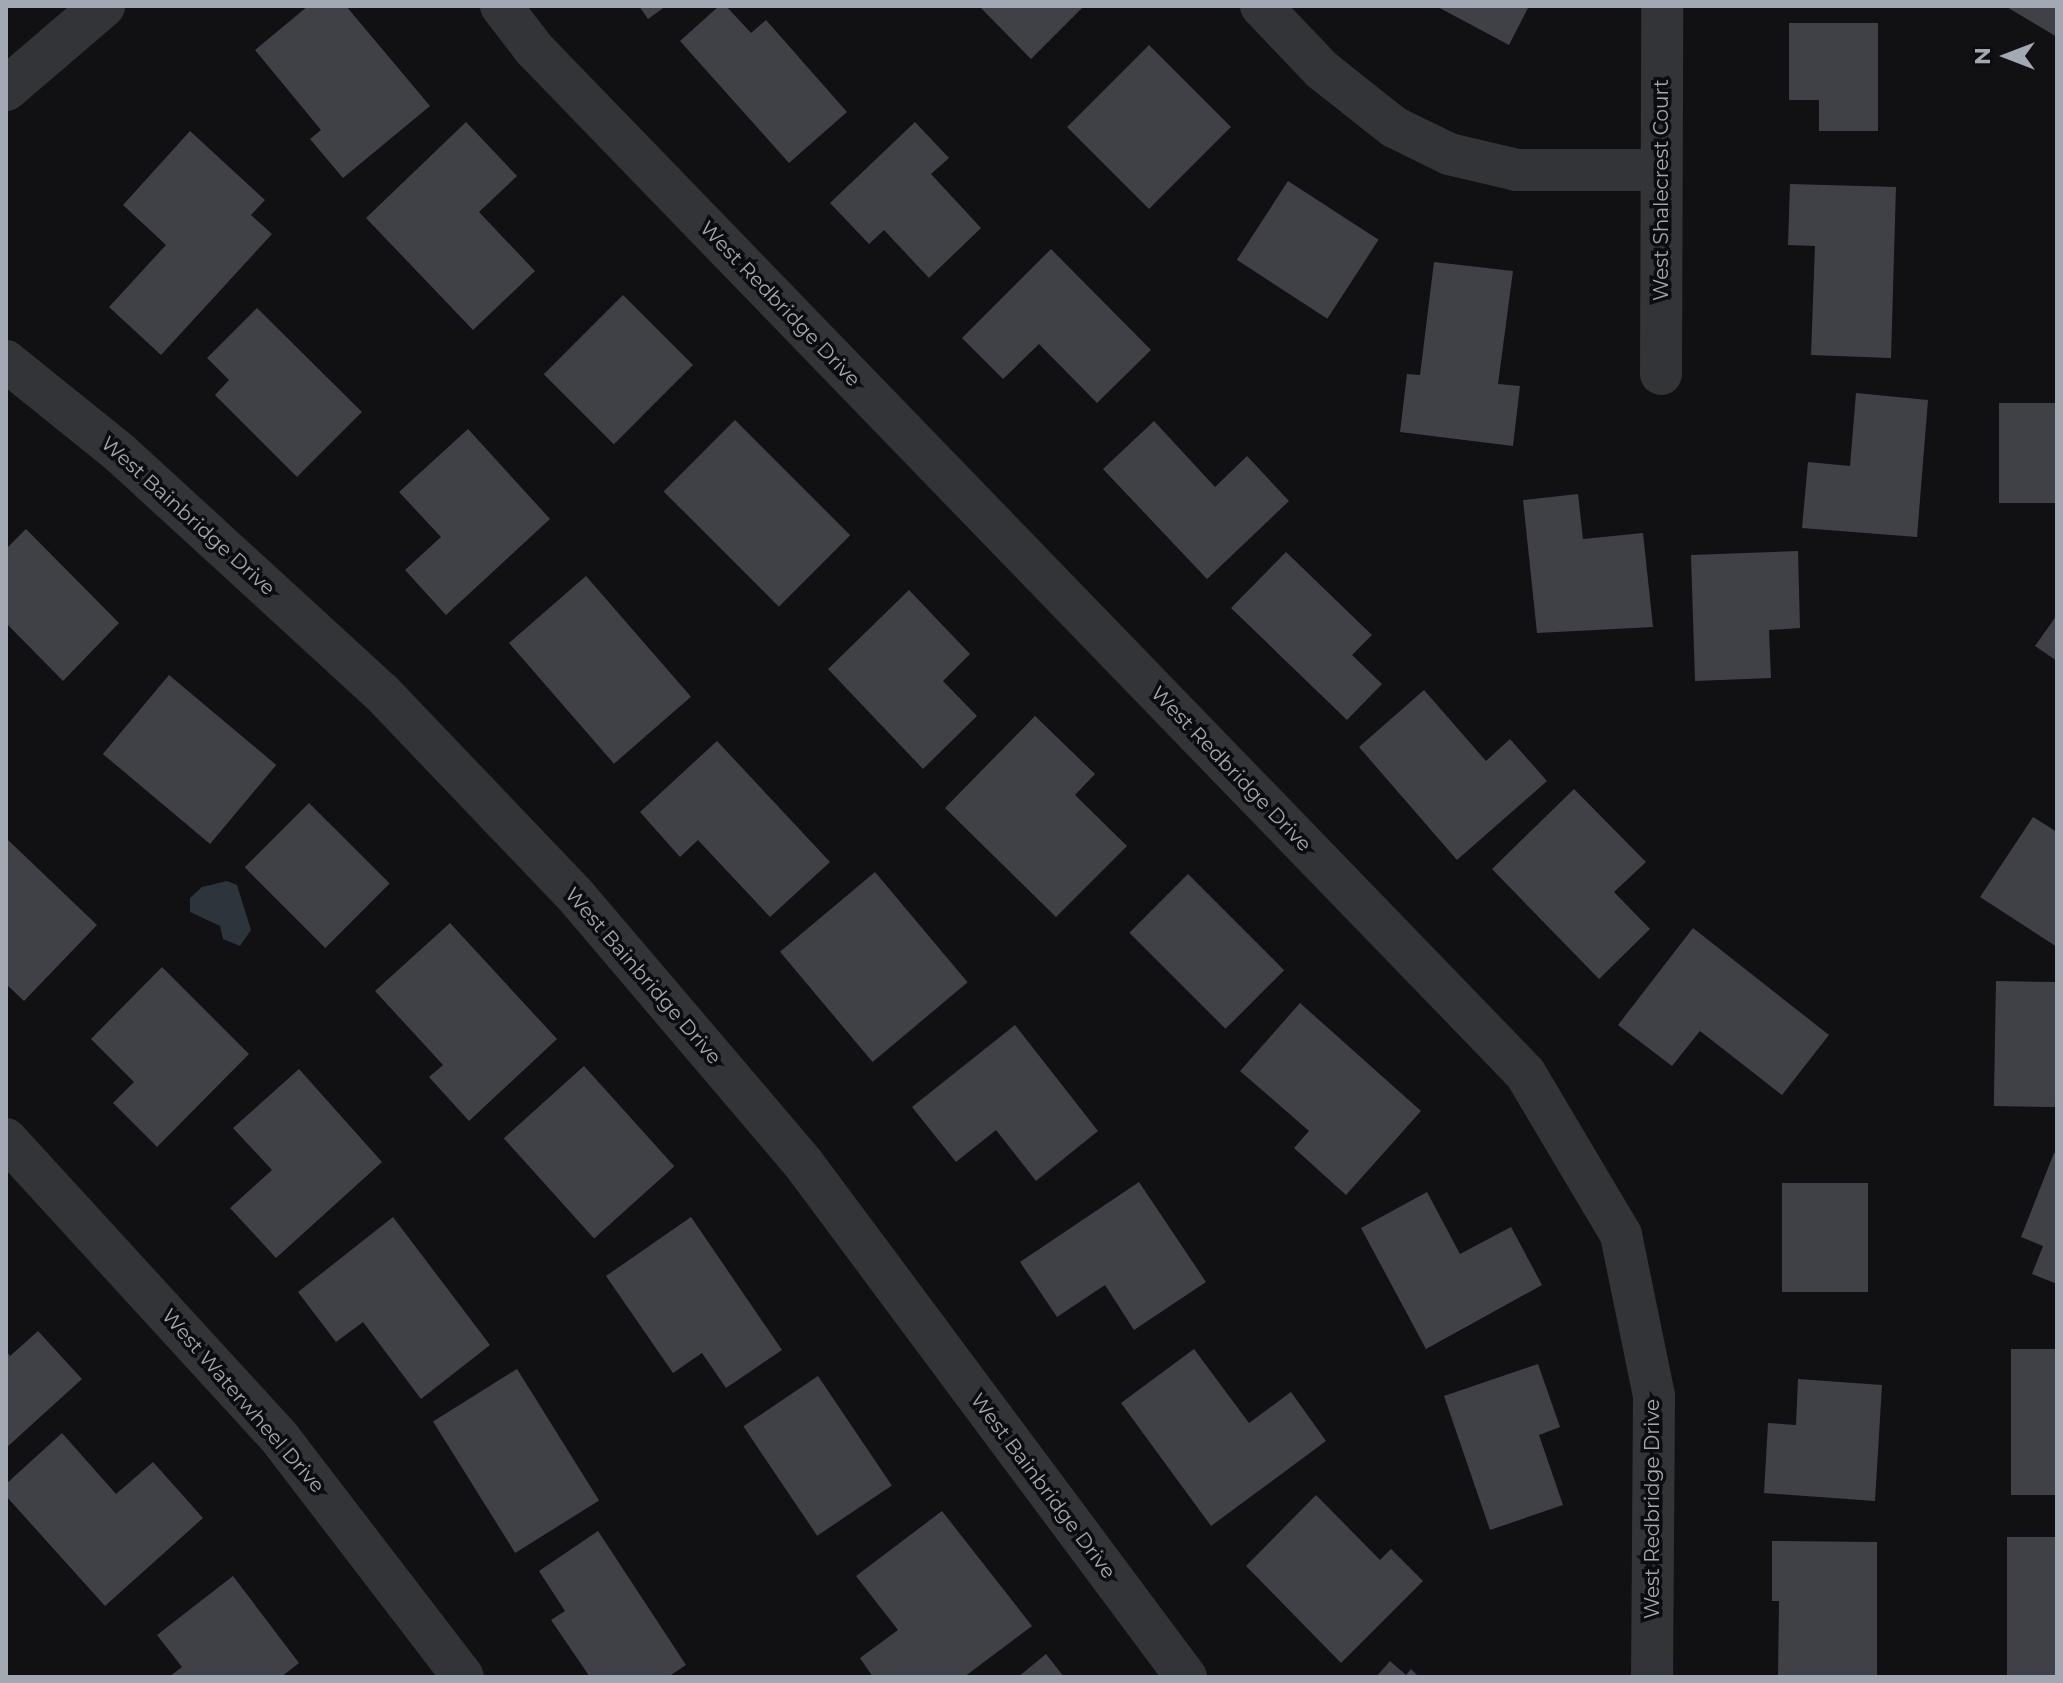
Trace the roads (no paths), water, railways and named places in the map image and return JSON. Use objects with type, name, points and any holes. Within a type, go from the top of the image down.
[{"type":"street","points":[[6,89],[103,6]]},
{"type":"street","name":"West Redbridge Drive","points":[[501,6],[534,49],[1525,1073],[1621,1235],[1654,1396],[1652,1677]]},
{"type":"street","points":[[1261,6],[1322,70],[1394,127],[1449,154],[1517,170],[1661,170]]},
{"type":"street","name":"West Shalecrest Court","points":[[1661,374],[1662,6]]},
{"type":"street","name":"West Bainbridge Drive","points":[[6,361],[120,453],[381,692],[575,895],[803,1163],[1186,1677]]},
{"type":"street","name":"West Waterwheel Drive","points":[[6,1139],[279,1437],[463,1677]]}]
